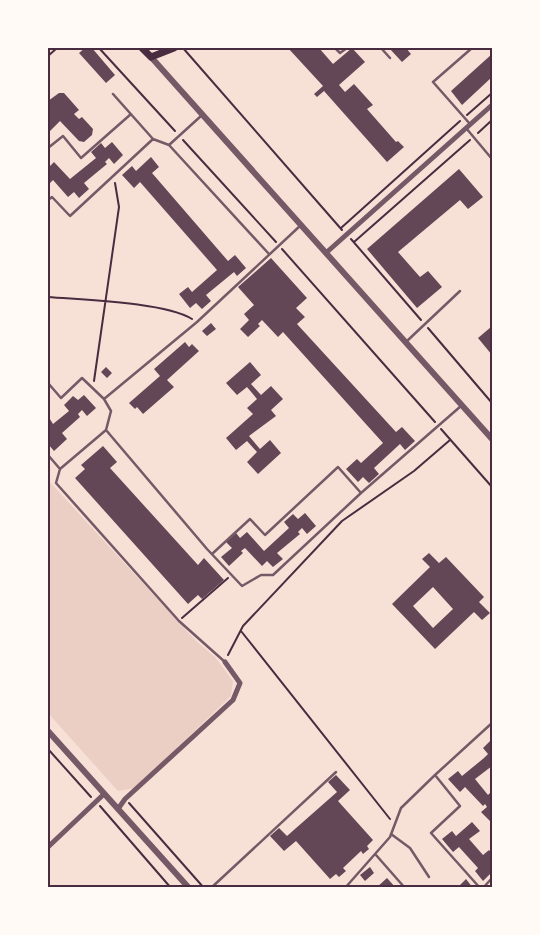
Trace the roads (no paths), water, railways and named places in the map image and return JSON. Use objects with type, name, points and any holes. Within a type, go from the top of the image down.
[{"type":"main road","points":[[142,48],[151,57]]},
{"type":"main road","points":[[151,57],[157,48]]},
{"type":"main road","points":[[151,57],[174,48]]},
{"type":"street","points":[[151,57],[204,114],[492,439]]},
{"type":"street","points":[[327,252],[348,236],[492,105]]},
{"type":"street","points":[[118,809],[125,799],[233,700],[240,683],[225,662]]},
{"type":"street","points":[[48,731],[189,888]]},
{"type":"street","points":[[48,847],[104,794]]},
{"type":"lane","points":[[335,48],[340,53],[347,48]]},
{"type":"lane","points":[[381,48],[390,58]]},
{"type":"lane","points":[[472,48],[433,82],[464,118],[474,137],[492,159]]},
{"type":"lane","points":[[114,94],[154,139],[169,145],[269,254]]},
{"type":"lane","points":[[48,148],[63,136],[81,158],[131,114]]},
{"type":"lane","points":[[169,145],[204,114]]},
{"type":"lane","points":[[48,200],[52,197],[70,216],[154,139]]},
{"type":"lane","points":[[104,399],[197,322],[302,224]]},
{"type":"lane","points":[[406,342],[460,291]]},
{"type":"lane","points":[[48,382],[61,398],[82,378],[104,399],[111,412],[106,430],[60,469],[56,484],[179,621],[225,662]]},
{"type":"lane","points":[[106,430],[212,554],[242,586],[261,575],[273,575],[361,492],[462,405]]},
{"type":"lane","points":[[48,456],[60,469]]},
{"type":"lane","points":[[212,554],[250,519],[265,535],[338,467],[361,492]]},
{"type":"lane","points":[[345,888],[367,860],[376,855],[391,834],[401,808],[492,723]]},
{"type":"lane","points":[[211,888],[336,772]]},
{"type":"lane","points":[[435,775],[460,806],[431,833],[481,888],[492,878]]},
{"type":"lane","points":[[391,834],[410,848],[429,877]]},
{"type":"lane","points":[[376,855],[405,888]]}]
